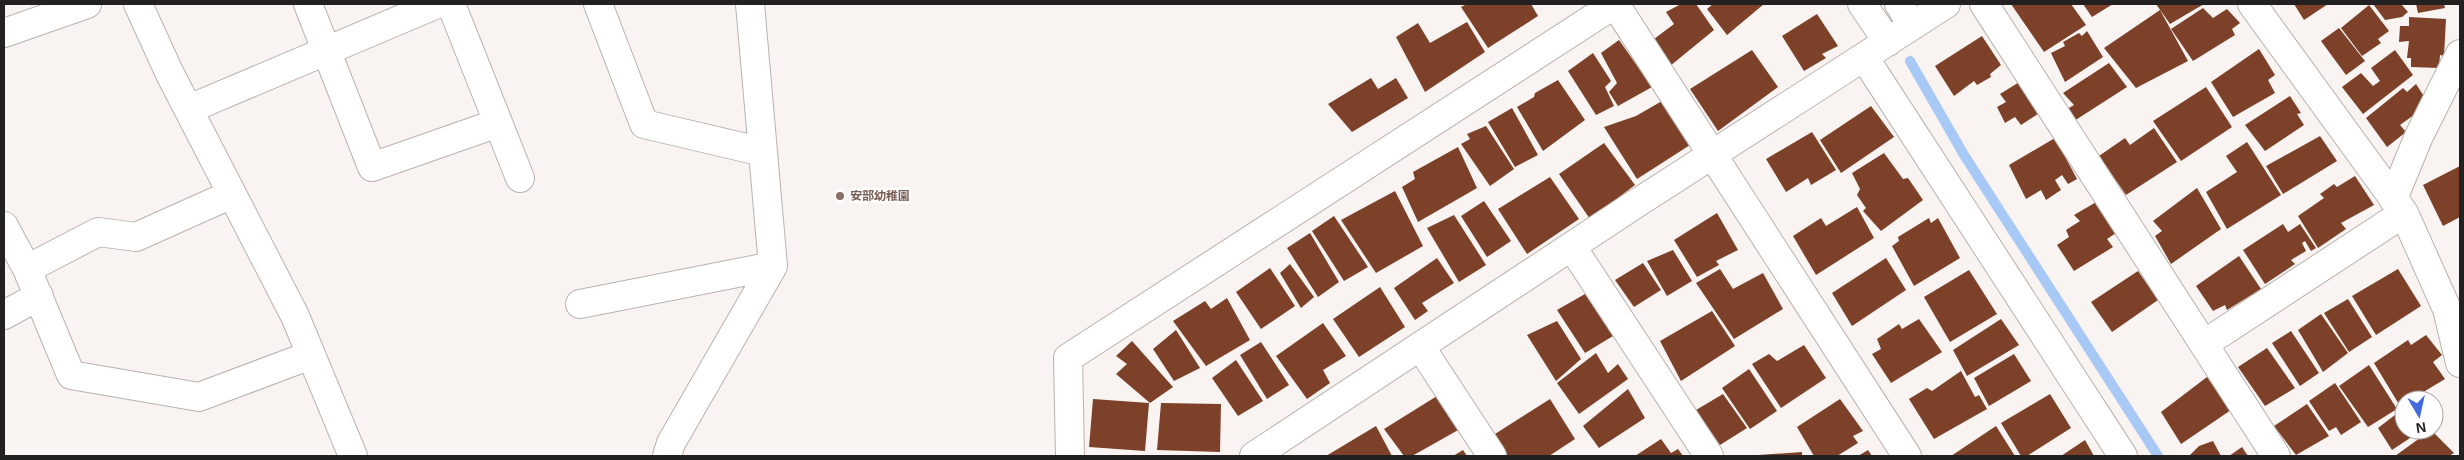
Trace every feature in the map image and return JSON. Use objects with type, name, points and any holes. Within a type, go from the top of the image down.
[{"type":"street","points":[[4,33],[87,4]]},
{"type":"street","points":[[138,4],[189,109],[295,316],[353,456]]},
{"type":"street","points":[[308,4],[372,167],[498,124]]},
{"type":"street","points":[[189,109],[437,4]]},
{"type":"street","points":[[451,4],[520,178]]},
{"type":"street","points":[[598,4],[644,124],[763,152]]},
{"type":"street","points":[[667,456],[670,443],[773,266],[750,4]]},
{"type":"street","points":[[1070,456],[1068,358],[1615,4],[1907,456]]},
{"type":"street","points":[[1862,4],[1888,42]]},
{"type":"street","points":[[1254,456],[1712,155],[1888,42],[1906,14],[1946,4]]},
{"type":"street","points":[[1984,4],[2276,456]]},
{"type":"street","points":[[2252,4],[2398,206],[2447,309],[2460,363]]},
{"type":"street","points":[[2204,344],[2398,206],[2419,136],[2460,54]]},
{"type":"street","points":[[1864,57],[2123,456]]},
{"type":"street","points":[[27,269],[98,232],[136,237],[232,194]]},
{"type":"street","points":[[4,226],[27,269],[71,375],[199,397],[311,355]]},
{"type":"street","points":[[1572,247],[1709,456]]},
{"type":"street","points":[[580,304],[773,266]]},
{"type":"street","points":[[4,315],[39,296]]},
{"type":"street","points":[[1420,346],[1492,456]]},
{"type":"building","points":[[1467,4],[1531,4],[1538,16],[1488,48],[1461,7]]},
{"type":"building","points":[[1681,4],[1696,4],[1714,30],[1670,66],[1654,39],[1674,24],[1666,12]]},
{"type":"building","points":[[1713,4],[1764,4],[1727,35],[1707,9]]},
{"type":"building","points":[[2011,4],[2071,4],[2086,25],[2044,52]]},
{"type":"building","points":[[2083,4],[2113,4],[2092,17]]},
{"type":"building","points":[[2156,4],[2204,4],[2170,24]]},
{"type":"building","points":[[2294,4],[2328,4],[2304,20]]},
{"type":"building","points":[[2373,4],[2401,4],[2408,12],[2402,17],[2385,20]]},
{"type":"building","points":[[2416,4],[2444,4],[2445,8],[2418,13]]},
{"type":"building","points":[[2369,5],[2389,31],[2378,39],[2381,43],[2362,56],[2341,28]]},
{"type":"building","points":[[2203,8],[2213,18],[2227,9],[2240,23],[2232,29],[2235,35],[2193,61],[2171,29]]},
{"type":"building","points":[[2160,10],[2188,61],[2136,88],[2104,48]]},
{"type":"building","points":[[1817,14],[1838,46],[1822,54],[1826,58],[1804,71],[1782,36]]},
{"type":"building","points":[[2409,17],[2446,19],[2444,56],[2440,55],[2439,68],[2411,67],[2411,58],[2407,58],[2409,41],[2399,42],[2400,26],[2409,26]]},
{"type":"building","points":[[1467,22],[1485,52],[1425,92],[1396,37],[1418,23],[1430,43]]},
{"type":"building","points":[[2339,28],[2365,61],[2346,75],[2321,41]]},
{"type":"building","points":[[2087,31],[2103,57],[2065,82],[2051,53],[2065,46],[2063,42],[2079,33],[2082,36]]},
{"type":"building","points":[[1982,36],[2001,65],[1990,74],[1991,77],[1977,85],[1974,81],[1954,96],[1935,66]]},
{"type":"building","points":[[1619,40],[1652,87],[1618,106],[1609,92],[1617,83],[1601,53]]},
{"type":"building","points":[[2259,49],[2275,75],[2268,80],[2275,93],[2233,117],[2211,82]]},
{"type":"building","points":[[1752,50],[1778,87],[1718,131],[1690,89]]},
{"type":"building","points":[[2395,50],[2413,75],[2363,114],[2342,87],[2361,73],[2373,86],[2380,81],[2371,68]]},
{"type":"building","points":[[1593,53],[1611,81],[1605,87],[1614,106],[1596,115],[1568,71]]},
{"type":"building","points":[[2109,63],[2127,87],[2074,121],[2067,109],[2074,105],[2063,93]]},
{"type":"building","points":[[1371,78],[1378,89],[1396,78],[1408,98],[1352,132],[1328,104]]},
{"type":"building","points":[[1558,80],[1585,120],[1543,151],[1517,107],[1534,97],[1535,93]]},
{"type":"building","points":[[2021,81],[2041,112],[2021,125],[2015,117],[2005,123],[1997,107],[2006,102],[2000,94]]},
{"type":"building","points":[[2416,84],[2429,104],[2400,125],[2406,132],[2387,147],[2366,118],[2403,88],[2407,92]]},
{"type":"building","points":[[2206,87],[2232,127],[2181,161],[2153,121]]},
{"type":"building","points":[[2290,96],[2301,113],[2297,114],[2304,125],[2265,151],[2245,125]]},
{"type":"building","points":[[1662,101],[1690,145],[1637,179],[1604,127],[1636,116]]},
{"type":"building","points":[[1871,106],[1894,137],[1841,173],[1820,140]]},
{"type":"building","points":[[1512,108],[1538,155],[1515,167],[1488,122]]},
{"type":"building","points":[[1486,126],[1514,169],[1490,186],[1461,144],[1470,139],[1467,134]]},
{"type":"building","points":[[2154,128],[2177,162],[2126,195],[2099,156],[2125,138],[2130,145]]},
{"type":"building","points":[[1812,132],[1836,170],[1811,185],[1808,178],[1786,192],[1766,159]]},
{"type":"building","points":[[2320,136],[2337,161],[2283,194],[2266,166]]},
{"type":"building","points":[[2055,138],[2077,179],[2068,184],[2062,175],[2055,180],[2061,190],[2046,200],[2041,190],[2026,199],[2009,165]]},
{"type":"building","points":[[2247,142],[2281,195],[2227,229],[2206,192],[2237,172],[2226,156]]},
{"type":"building","points":[[1604,143],[1635,185],[1590,219],[1559,174]]},
{"type":"building","points":[[1458,147],[1477,188],[1418,222],[1402,187],[1415,179],[1413,172]]},
{"type":"building","points":[[1884,153],[1903,179],[1908,178],[1923,200],[1881,231],[1863,211],[1866,208],[1857,195],[1860,189],[1852,173]]},
{"type":"building","points":[[2460,166],[2460,217],[2443,226],[2423,185]]},
{"type":"building","points":[[2355,176],[2374,205],[2341,223],[2346,229],[2318,248],[2298,216],[2324,198],[2320,194],[2334,184],[2337,187]]},
{"type":"building","points":[[1550,177],[1579,219],[1527,254],[1498,209]]},
{"type":"building","points":[[2197,188],[2221,229],[2171,264],[2155,236],[2162,231],[2153,221]]},
{"type":"building","points":[[1395,191],[1423,246],[1376,273],[1341,220]]},
{"type":"building","points":[[1484,201],[1511,241],[1487,257],[1461,216]]},
{"type":"building","points":[[2098,201],[2116,233],[2107,239],[2113,247],[2074,271],[2057,245],[2069,237],[2066,230],[2080,221],[2074,215]]},
{"type":"building","points":[[1857,207],[1874,238],[1816,275],[1793,236],[1821,218],[1826,226]]},
{"type":"building","points":[[1717,213],[1738,250],[1716,261],[1719,265],[1697,277],[1674,240]]},
{"type":"building","points":[[1454,215],[1486,265],[1459,282],[1427,228]]},
{"type":"building","points":[[1334,216],[1368,267],[1344,281],[1312,231]]},
{"type":"building","points":[[1929,218],[1931,223],[1938,218],[1960,258],[1914,286],[1892,246],[1899,241],[1898,237]]},
{"type":"building","points":[[2283,224],[2288,232],[2300,224],[2316,248],[2311,251],[2305,241],[2302,243],[2306,251],[2291,260],[2295,264],[2265,284],[2243,250]]},
{"type":"building","points":[[1310,233],[1339,282],[1318,297],[1287,248]]},
{"type":"building","points":[[1673,250],[1692,281],[1667,296],[1647,261]]},
{"type":"building","points":[[2239,256],[2261,289],[2227,310],[2225,305],[2213,311],[2196,286]]},
{"type":"building","points":[[1437,258],[1454,283],[1422,303],[1428,311],[1415,320],[1394,288]]},
{"type":"building","points":[[1886,258],[1906,290],[1852,326],[1832,293]]},
{"type":"building","points":[[1643,263],[1661,290],[1634,307],[1615,280]]},
{"type":"building","points":[[1290,264],[1314,297],[1301,308],[1280,273]]},
{"type":"building","points":[[1270,268],[1295,306],[1261,329],[1236,292]]},
{"type":"building","points":[[1720,269],[1733,289],[1763,273],[1783,309],[1734,339],[1696,283]]},
{"type":"building","points":[[2398,269],[2421,306],[2376,335],[2352,296]]},
{"type":"building","points":[[1969,270],[1997,314],[1950,342],[1924,297]]},
{"type":"building","points":[[2138,271],[2158,300],[2112,332],[2091,302]]},
{"type":"building","points":[[1380,287],[1405,327],[1359,357],[1333,319]]},
{"type":"building","points":[[1585,294],[1613,336],[1585,353],[1557,310]]},
{"type":"building","points":[[1227,298],[1250,340],[1206,366],[1173,321],[1205,301],[1211,309]]},
{"type":"building","points":[[2348,299],[2372,337],[2349,352],[2324,313]]},
{"type":"building","points":[[1712,311],[1735,346],[1681,381],[1660,341]]},
{"type":"building","points":[[2321,314],[2348,353],[2323,372],[2298,330]]},
{"type":"building","points":[[1919,319],[1942,352],[1891,383],[1872,354],[1881,349],[1877,339],[1899,324],[1902,329]]},
{"type":"building","points":[[2001,319],[2019,345],[1967,376],[1953,350]]},
{"type":"building","points":[[1557,321],[1581,359],[1556,381],[1527,335]]},
{"type":"building","points":[[1323,323],[1346,356],[1323,370],[1330,383],[1307,399],[1276,356]]},
{"type":"building","points":[[1176,330],[1200,368],[1174,381],[1153,349]]},
{"type":"building","points":[[2291,331],[2319,373],[2300,386],[2272,343]]},
{"type":"building","points":[[2426,335],[2442,355],[2433,362],[2445,379],[2427,390],[2394,390],[2394,396],[2374,363],[2408,340],[2411,345]]},
{"type":"building","points":[[1132,341],[1173,387],[1150,403],[1116,374],[1127,364],[1116,356]]},
{"type":"building","points":[[1261,342],[1289,385],[1267,399],[1240,355]]},
{"type":"building","points":[[1804,345],[1826,378],[1781,408],[1752,364],[1769,354],[1777,361]]},
{"type":"building","points":[[2267,348],[2295,388],[2265,406],[2238,367]]},
{"type":"building","points":[[1596,353],[1608,373],[1618,364],[1628,379],[1579,414],[1557,383]]},
{"type":"building","points":[[2014,354],[2031,381],[1989,406],[1974,378]]},
{"type":"building","points":[[1236,360],[1263,401],[1238,416],[1212,378]]},
{"type":"building","points":[[2369,365],[2394,404],[2394,411],[2368,427],[2339,386]]},
{"type":"building","points":[[1749,369],[1777,411],[1750,429],[1722,388]]},
{"type":"building","points":[[1961,371],[1975,397],[1979,395],[1987,409],[1934,439],[1909,399],[1927,388],[1932,391]]},
{"type":"building","points":[[2207,377],[2231,410],[2181,444],[2161,412]]},
{"type":"building","points":[[2335,383],[2361,422],[2341,435],[2336,427],[2329,431],[2309,401]]},
{"type":"building","points":[[1628,389],[1645,418],[1599,448],[1583,426]]},
{"type":"building","points":[[1723,394],[1747,428],[1720,445],[1696,410]]},
{"type":"building","points":[[2050,394],[2071,428],[2027,456],[2021,456],[2001,423]]},
{"type":"building","points":[[1437,396],[1460,429],[1412,456],[1404,456],[1384,429]]},
{"type":"building","points":[[1093,399],[1149,403],[1145,451],[1089,447]]},
{"type":"building","points":[[1550,399],[1575,439],[1549,456],[1508,456],[1495,434]]},
{"type":"building","points":[[1840,399],[1863,431],[1853,436],[1858,443],[1837,456],[1814,456],[1797,427]]},
{"type":"building","points":[[1161,403],[1221,404],[1220,452],[1157,450]]},
{"type":"building","points":[[2307,404],[2329,436],[2296,455],[2274,426]]},
{"type":"building","points":[[2394,416],[2394,440],[2407,440],[2392,450],[2378,428]]},
{"type":"building","points":[[1376,426],[1392,456],[1326,456]]},
{"type":"building","points":[[1996,426],[2015,456],[1951,456]]},
{"type":"building","points":[[1661,439],[1671,453],[1678,449],[1683,456],[1635,456]]},
{"type":"building","points":[[2085,440],[2094,456],[2061,456]]},
{"type":"building","points":[[2417,440],[2441,440],[2454,453],[2449,456],[2395,456]]},
{"type":"building","points":[[2213,441],[2221,456],[2189,456],[2199,446]]},
{"type":"building","points":[[2242,447],[2248,456],[2229,456]]},
{"type":"building","points":[[1463,450],[1467,456],[1453,456]]},
{"type":"building","points":[[1868,450],[1872,456],[1858,456]]},
{"type":"building","points":[[1802,452],[1802,456],[1758,456],[1758,455]]},
{"type":"waterway","points":[[1910,61],[1964,155],[2158,456]]},
{"type":"place","name":"安部幼稚園","points":[[840,196]]}]
